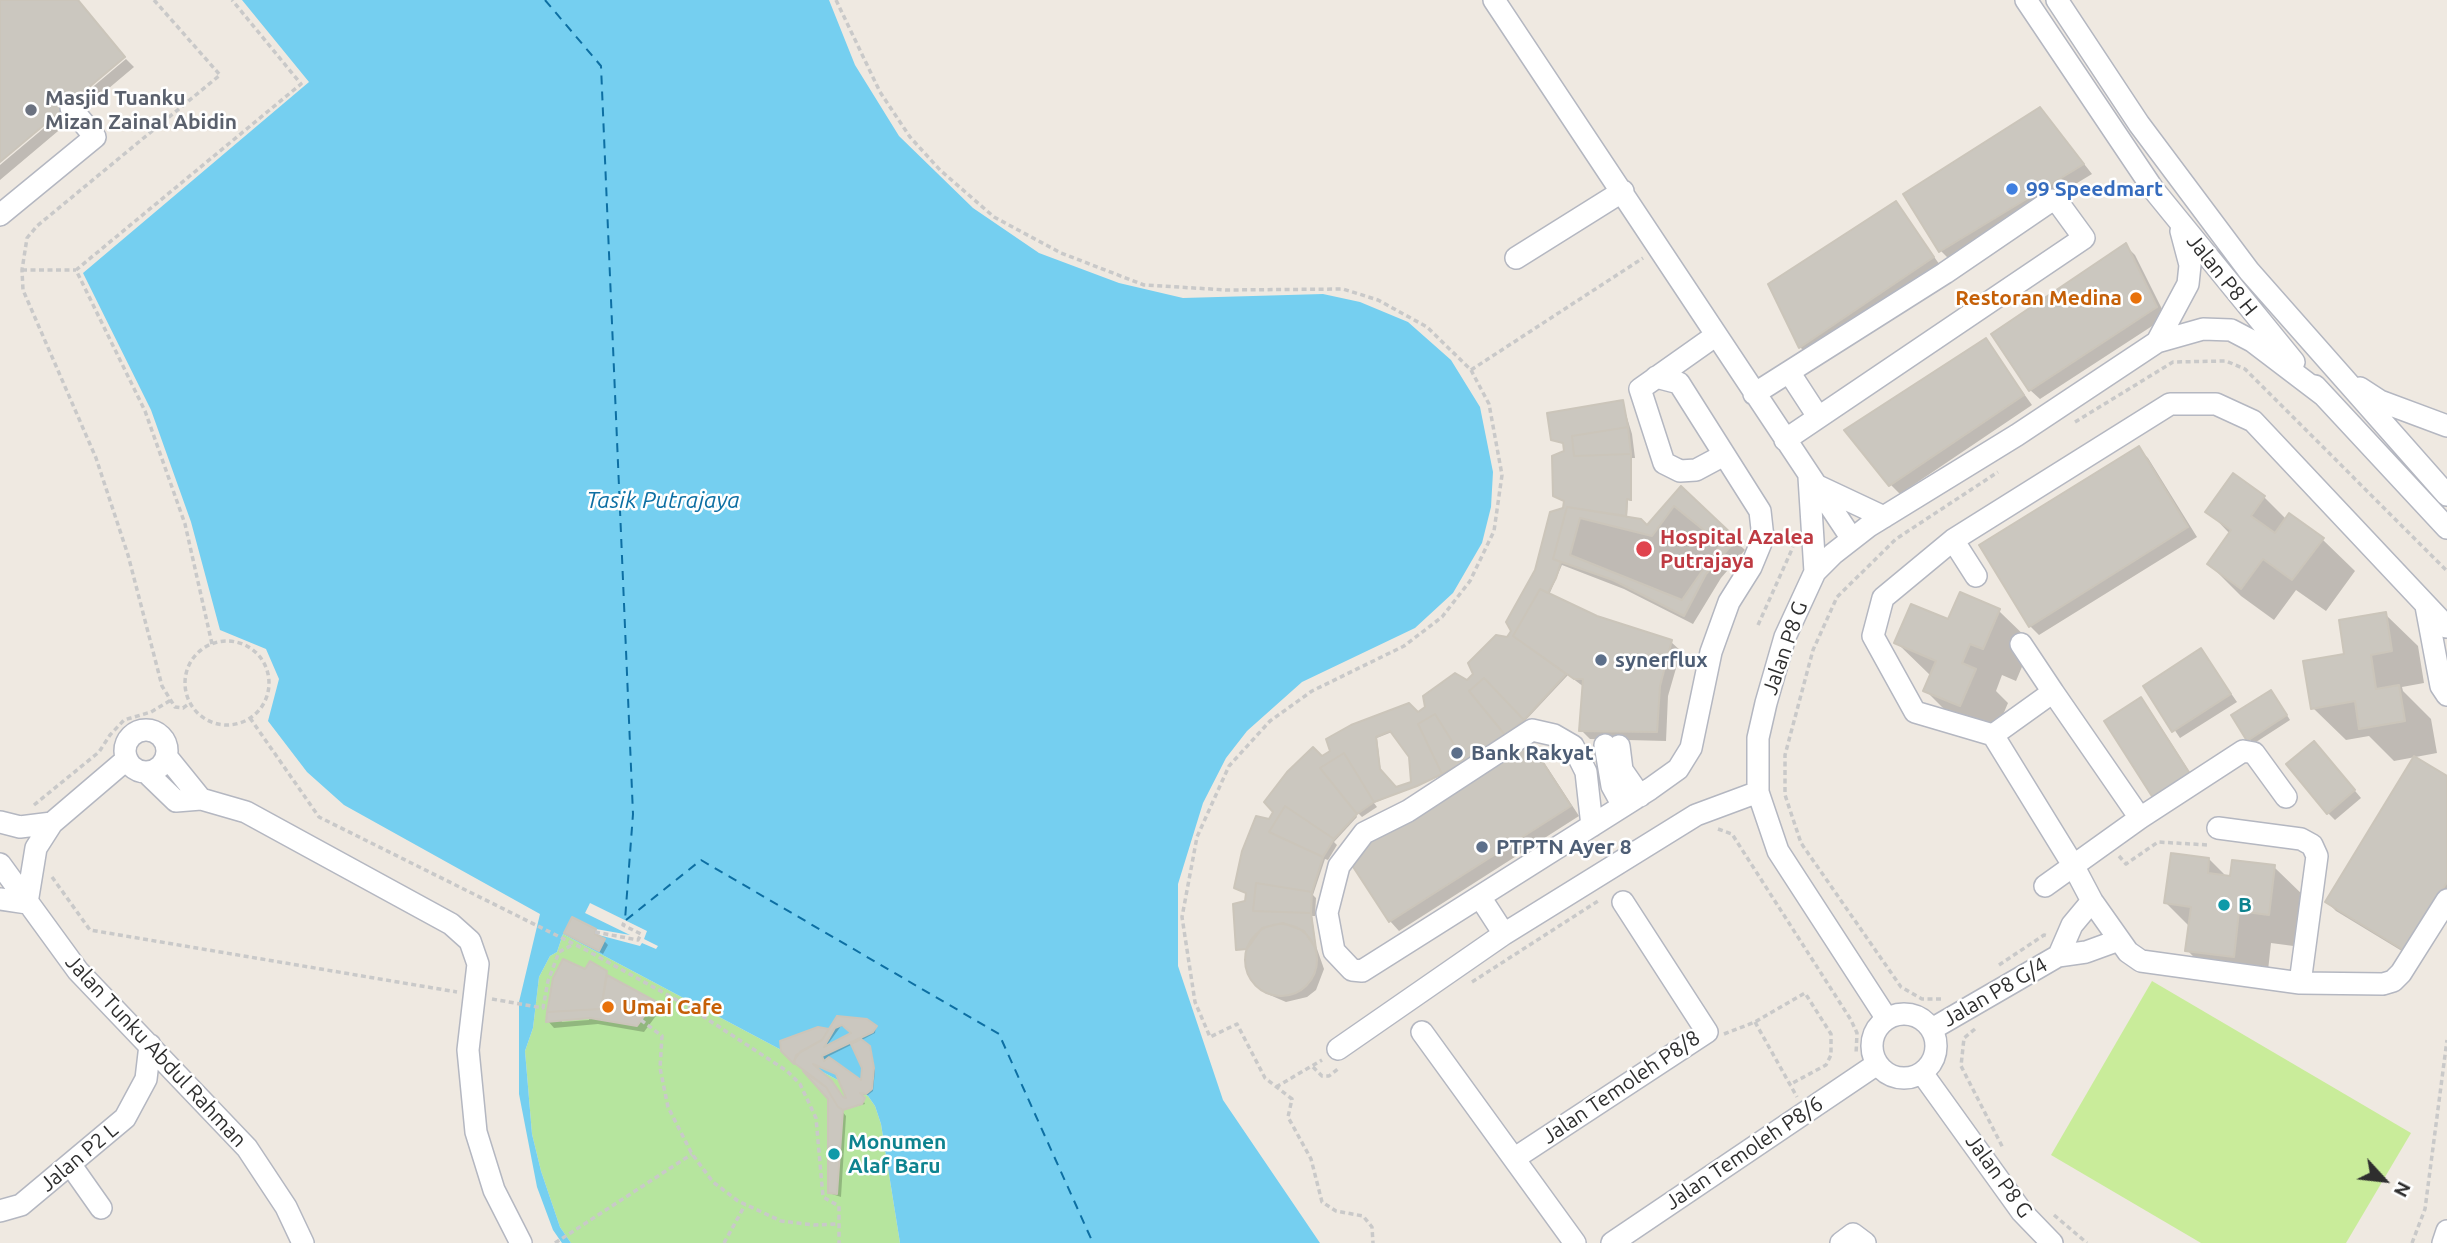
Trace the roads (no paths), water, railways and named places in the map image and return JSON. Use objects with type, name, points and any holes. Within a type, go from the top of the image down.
[{"type":"street","points":[[1494,0],[1555,96],[1623,191],[1715,336],[1852,539]]},
{"type":"street","name":"Jalan P8 H","points":[[2026,0],[2171,211],[2323,396],[2447,528]]},
{"type":"street","name":"Jalan P8 H","points":[[2057,0],[2139,124],[2249,271],[2447,495]]},
{"type":"street","points":[[0,215],[95,137],[71,108]]},
{"type":"street","points":[[1516,258],[1623,191]]},
{"type":"street","points":[[1754,394],[2052,200],[2057,201],[2084,238],[1817,415],[1785,440]]},
{"type":"street","name":"Jalan P8 G","points":[[2157,342],[2188,284],[2190,265],[2185,241],[2171,211]]},
{"type":"street","name":"Jalan P8 G","points":[[1887,1019],[1778,851],[1758,792],[1758,738],[1766,703],[1785,636],[1815,572],[1852,539],[1884,517],[2017,435],[2157,342],[2203,329],[2231,330],[2252,341],[2323,396]]},
{"type":"street","points":[[1715,336],[1640,388],[1664,463],[1680,471],[1696,470],[1724,454]]},
{"type":"street","points":[[1679,383],[1689,353]]},
{"type":"street","points":[[1789,372],[1817,415]]},
{"type":"street","points":[[2340,376],[2380,401],[2447,426]]},
{"type":"street","points":[[1591,826],[1586,772],[1573,746],[1554,735],[1532,730],[1408,811],[1364,833],[1339,866],[1327,913],[1334,951],[1352,970],[1362,971],[1631,801],[1678,769],[1691,748],[1711,652],[1729,602],[1751,566],[1763,538],[1760,511],[1679,383],[1657,377]]},
{"type":"street","points":[[2447,627],[2253,421],[2216,404],[2171,404],[1953,541],[1883,598],[1873,636],[1915,712],[1993,736],[2073,865],[2092,901],[2119,940],[2141,961],[2300,983],[2383,984],[2393,981],[2447,900]]},
{"type":"street","points":[[1813,480],[1884,517]]},
{"type":"street","points":[[1813,480],[1815,572]]},
{"type":"street","points":[[1953,541],[1976,576]]},
{"type":"street","points":[[2426,605],[2441,686],[2447,695]]},
{"type":"street","points":[[2021,644],[2140,818]]},
{"type":"street","points":[[1993,736],[2053,692]]},
{"type":"street","points":[[201,799],[167,757],[164,739],[149,730],[133,735],[127,742],[127,759],[131,766],[147,773],[176,801],[201,799],[246,812],[451,924],[470,941],[478,964],[468,1050],[476,1132],[494,1189],[521,1243]]},
{"type":"street","points":[[1612,743],[1612,786],[1631,801]]},
{"type":"street","points":[[2045,886],[2140,818],[2243,751],[2254,752],[2286,797]]},
{"type":"street","points":[[147,773],[156,770],[167,757]]},
{"type":"street","points":[[0,899],[27,902],[36,848],[52,823],[127,759]]},
{"type":"street","points":[[1338,1049],[1504,934],[1696,815],[1758,792]]},
{"type":"street","points":[[0,822],[20,827],[52,823]]},
{"type":"street","points":[[2215,837],[2301,839],[2312,845],[2317,856],[2300,983]]},
{"type":"street","name":"Jalan Tunku Abdul Rahman","points":[[0,864],[78,971],[247,1148],[279,1196],[303,1243]]},
{"type":"street","points":[[1480,897],[1504,934]]},
{"type":"street","points":[[2059,956],[2072,925],[2092,901]]},
{"type":"street","name":"Jalan Temoleh P8/8","points":[[1514,1157],[1707,1032],[1623,902]]},
{"type":"street","name":"Jalan P8 G/4","points":[[1932,1029],[2059,956],[2086,952],[2119,940]]},
{"type":"street","points":[[1899,1014],[1912,1015],[1923,1020],[1932,1029],[1937,1048],[1934,1058],[1922,1073],[1898,1078],[1877,1064],[1872,1052],[1873,1040],[1878,1028],[1887,1019],[1899,1014]]},
{"type":"street","points":[[1422,1032],[1575,1243]]},
{"type":"street","name":"Jalan P2 L","points":[[0,1211],[22,1205],[125,1118],[146,1079],[150,1045]]},
{"type":"street","name":"Jalan Temoleh P8/6","points":[[1612,1243],[1877,1064]]},
{"type":"street","name":"Jalan P8 G","points":[[1922,1073],[2022,1212],[2052,1243]]},
{"type":"street","points":[[70,1164],[101,1208]]},
{"type":"street","points":[[2443,1243],[2447,1231]]},
{"type":"street","points":[[1842,1243],[1853,1234],[1865,1243]]},
{"type":"water","name":"Tasik Putrajaya","points":[[242,0],[829,0],[855,65],[899,136],[973,208],[1039,253],[1119,283],[1183,298],[1323,294],[1360,302],[1408,322],[1451,360],[1480,407],[1493,472],[1491,507],[1482,543],[1453,593],[1415,628],[1302,682],[1247,731],[1226,758],[1203,803],[1178,884],[1178,966],[1223,1100],[1320,1243],[900,1243],[881,1124],[875,1106],[868,1096],[563,934],[557,952],[550,956],[539,977],[533,1028],[525,1051],[532,1134],[560,1227],[571,1243],[562,1243],[553,1230],[537,1187],[519,1094],[519,1002],[540,914],[344,805],[307,772],[268,721],[279,679],[266,649],[220,630],[191,522],[151,410],[83,273],[309,82]]},
{"type":"place","name":"Masjid Tuanku Mizan Zainal Abidin","points":[[31,110]]},
{"type":"place","name":"99 Speedmart","points":[[2012,189]]},
{"type":"place","name":"Restoran Medina","points":[[2136,298]]},
{"type":"place","name":"Hospital Azalea Putrajaya","points":[[1644,549]]},
{"type":"place","name":"synerflux","points":[[1601,660]]},
{"type":"place","name":"Bank Rakyat","points":[[1457,753]]},
{"type":"place","name":"PTPTN Ayer 8","points":[[1482,847]]},
{"type":"place","name":"B","points":[[2224,905]]},
{"type":"place","name":"Umai Cafe","points":[[608,1007]]},
{"type":"place","name":"Monumen Alaf Baru","points":[[834,1154]]}]
